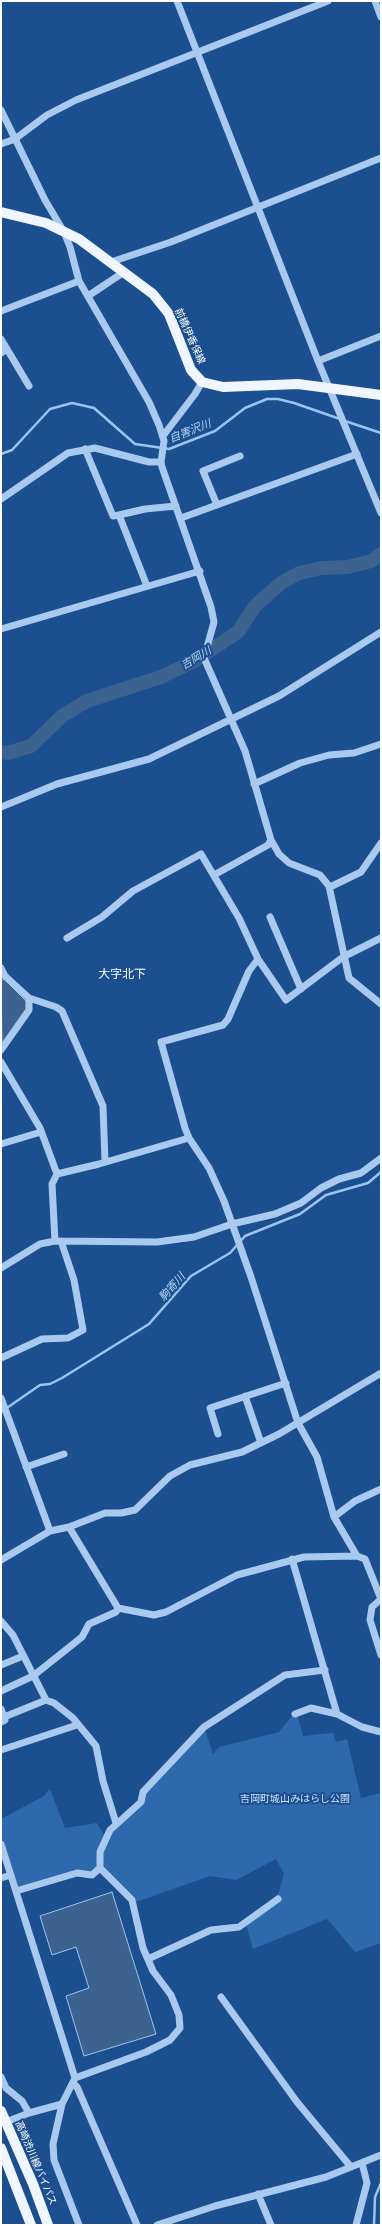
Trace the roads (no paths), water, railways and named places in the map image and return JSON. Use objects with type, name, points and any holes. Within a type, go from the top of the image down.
[{"type":"main road","name":"前橋伊香保線","points":[[1,212],[46,222],[80,240],[153,294],[173,322],[191,370],[202,382]]},
{"type":"main road","points":[[202,382],[223,387],[280,384],[381,395]]},
{"type":"main road","name":"高崎渋川線バイパス","points":[[1,2111],[33,2184],[48,2225]]},
{"type":"main road","points":[[1,2148],[31,2225]]},
{"type":"street","points":[[177,1],[318,361],[381,513]]},
{"type":"street","points":[[1,144],[15,139],[47,115],[76,100],[328,1]]},
{"type":"street","points":[[375,1],[381,17]]},
{"type":"street","points":[[1,110],[45,200],[64,232],[70,247],[79,281],[149,402],[163,439],[161,459],[176,506],[207,590],[214,622],[204,658],[230,720],[245,751],[271,840],[279,854],[289,863],[320,875],[330,887],[343,957],[349,978],[381,1004]]},
{"type":"street","points":[[111,262],[171,242],[381,158]]},
{"type":"street","points":[[88,296],[124,272]]},
{"type":"street","points":[[1,311],[79,281]]},
{"type":"street","points":[[318,361],[381,336]]},
{"type":"street","points":[[1,339],[4,351],[29,386]]},
{"type":"street","points":[[163,439],[202,382]]},
{"type":"street","points":[[1,499],[68,453],[95,448],[149,462],[161,459]]},
{"type":"street","points":[[85,449],[113,516],[145,509],[176,506]]},
{"type":"street","points":[[181,518],[357,454]]},
{"type":"street","points":[[217,505],[203,471],[240,456]]},
{"type":"street","points":[[119,515],[147,586]]},
{"type":"street","points":[[1,629],[200,570]]},
{"type":"street","points":[[1,807],[57,784],[149,759],[279,696],[381,632]]},
{"type":"street","points":[[254,784],[300,763],[329,755],[354,753],[381,744]]},
{"type":"street","points":[[214,875],[268,844],[271,840]]},
{"type":"street","points":[[330,887],[361,872],[381,844]]},
{"type":"street","points":[[67,938],[102,917],[133,891],[201,854],[239,918],[258,960],[286,1000],[343,957],[381,938]]},
{"type":"street","points":[[270,917],[301,989]]},
{"type":"street","points":[[258,960],[249,971],[228,1019],[223,1025],[161,1042],[189,1138],[209,1168],[232,1224],[298,1422],[317,1457],[334,1517],[357,1556]]},
{"type":"street","points":[[1,968],[5,976],[28,998],[56,1007],[62,1011],[104,1106],[105,1162]]},
{"type":"street","points":[[1,1050],[29,1010],[28,998]]},
{"type":"street","points":[[1,1062],[41,1132],[57,1174],[52,1184],[58,1241],[74,1280],[83,1330],[68,1338],[42,1339],[1,1358]]},
{"type":"street","points":[[1,1144],[41,1132]]},
{"type":"street","points":[[57,1174],[189,1138]]},
{"type":"street","points":[[1,1268],[40,1244],[58,1241],[157,1242],[194,1237],[232,1224],[275,1214],[301,1203],[321,1188],[339,1179],[361,1173],[381,1158]]},
{"type":"street","points":[[1,1560],[50,1531],[70,1527],[105,1513],[121,1513],[135,1510],[170,1476],[190,1465],[242,1452],[261,1443],[381,1373]]},
{"type":"street","points":[[218,1434],[210,1408],[286,1383]]},
{"type":"street","points":[[245,1396],[261,1443]]},
{"type":"street","points":[[1,1398],[50,1531]]},
{"type":"street","points":[[26,1467],[64,1454]]},
{"type":"street","points":[[334,1517],[355,1501],[381,1489]]},
{"type":"street","points":[[70,1527],[118,1608],[154,1615],[166,1612],[237,1575],[292,1559],[304,1557],[357,1556],[365,1559],[381,1599],[372,1607],[370,1620],[381,1656]]},
{"type":"street","points":[[292,1559],[337,1714]]},
{"type":"street","points":[[1,1691],[33,1676],[82,1637],[89,1624],[116,1612],[118,1608]]},
{"type":"street","points":[[1,1621],[13,1635],[46,1700],[73,1718],[77,1725],[96,1746],[103,1782],[116,1823]]},
{"type":"street","points":[[1,1665],[23,1656]]},
{"type":"street","points":[[80,2225],[54,2160],[53,2144],[62,2104],[74,2081],[146,2052],[170,2040],[180,2028],[179,2015],[170,1995],[153,1971],[143,1948],[132,1900],[100,1868],[100,1852],[103,1841],[116,1823],[141,1802],[143,1792],[204,1727],[286,1675],[325,1670]]},
{"type":"street","points":[[1,1709],[2,1719],[46,1700]]},
{"type":"street","points":[[295,1714],[310,1708],[337,1714],[362,1727],[381,1732]]},
{"type":"street","points":[[1,1750],[77,1725]]},
{"type":"street","points":[[1,1844],[74,2081],[137,2225]]},
{"type":"street","points":[[16,1891],[77,1873],[92,1875],[100,1868]]},
{"type":"street","points":[[1,1878],[11,1875]]},
{"type":"street","points":[[148,1959],[211,1930],[243,1925],[278,1899]]},
{"type":"street","points":[[221,1997],[297,2102],[351,2167]]},
{"type":"street","points":[[1,2077],[6,2088],[22,2101],[29,2113]]},
{"type":"street","points":[[6,2122],[29,2113],[62,2104]]},
{"type":"street","points":[[157,2225],[258,2194],[305,2183],[381,2155]]},
{"type":"street","points":[[356,2225],[367,2183],[362,2163]]},
{"type":"street","points":[[258,2194],[271,2225]]},
{"type":"waterway","name":"自害沢川","points":[[1,454],[12,450],[50,409],[72,403],[94,408],[135,444],[169,449],[215,431],[245,408],[267,399],[278,399],[294,403],[340,419]]},
{"type":"waterway","name":"自害沢川","points":[[345,421],[381,433]]},
{"type":"waterway","name":"吉岡川","points":[[1,752],[8,753],[31,746],[62,716],[87,701],[161,677],[194,661],[238,632],[255,606],[281,583],[299,573],[322,568],[348,567],[371,561],[381,554]]},
{"type":"waterway","name":"駒寄川","points":[[1,1412],[40,1385],[50,1384],[62,1378],[149,1324],[191,1276],[230,1253],[245,1236],[300,1214],[326,1195],[368,1183],[381,1172]]},
{"type":"waterway","points":[[374,2225],[375,2197],[381,2183]]},
{"type":"district","name":"大字北下","points":[[122,974]]},
{"type":"park label","name":"吉岡町城山みはらし公園","points":[[295,1799]]}]
